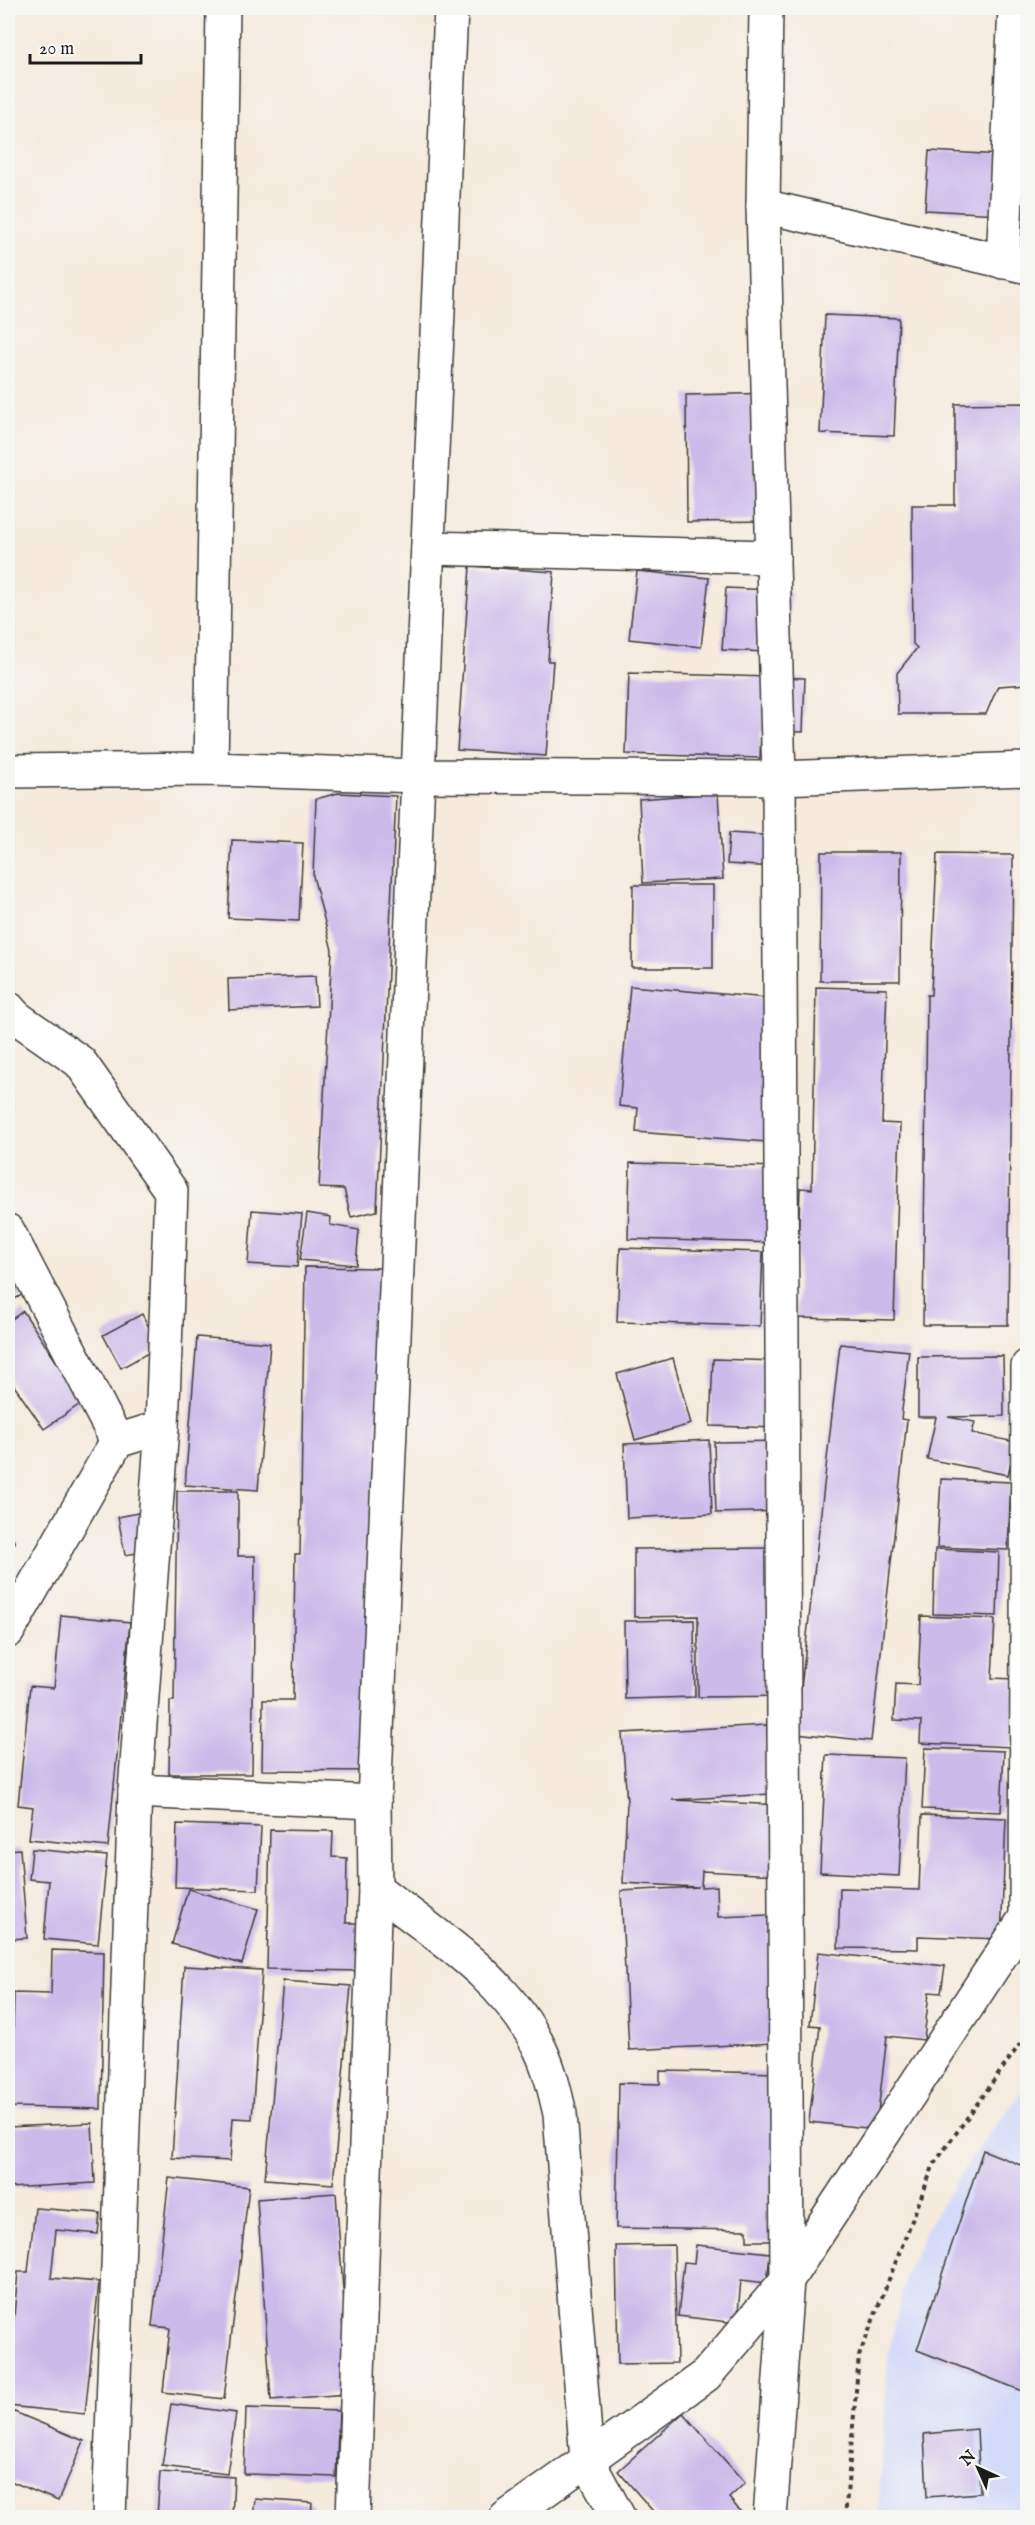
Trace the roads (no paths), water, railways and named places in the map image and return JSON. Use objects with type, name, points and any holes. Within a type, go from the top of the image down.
[{"type":"street","points":[[210,769],[223,8]]},
{"type":"street","points":[[353,2517],[375,1888],[374,1802],[451,8]]},
{"type":"street","points":[[766,8],[763,206],[779,778],[787,2280],[771,2517]]},
{"type":"street","points":[[763,206],[1015,265],[1016,8]]},
{"type":"street","points":[[428,549],[773,557]]},
{"type":"street","points":[[8,771],[210,769],[418,776],[779,778],[1028,769]]},
{"type":"street","points":[[8,1008],[16,1017],[80,1062],[171,1191],[162,1427],[135,1791],[108,2517]]},
{"type":"street","points":[[8,1231],[117,1441]]},
{"type":"street","points":[[506,2517],[706,2375],[787,2280],[1027,1915],[1028,1366]]},
{"type":"street","points":[[8,1631],[117,1441],[162,1427]]},
{"type":"street","points":[[135,1791],[374,1802]]},
{"type":"street","points":[[375,1888],[478,1968],[503,1992],[524,2019],[553,2081],[561,2114],[587,2460],[619,2517]]}]
